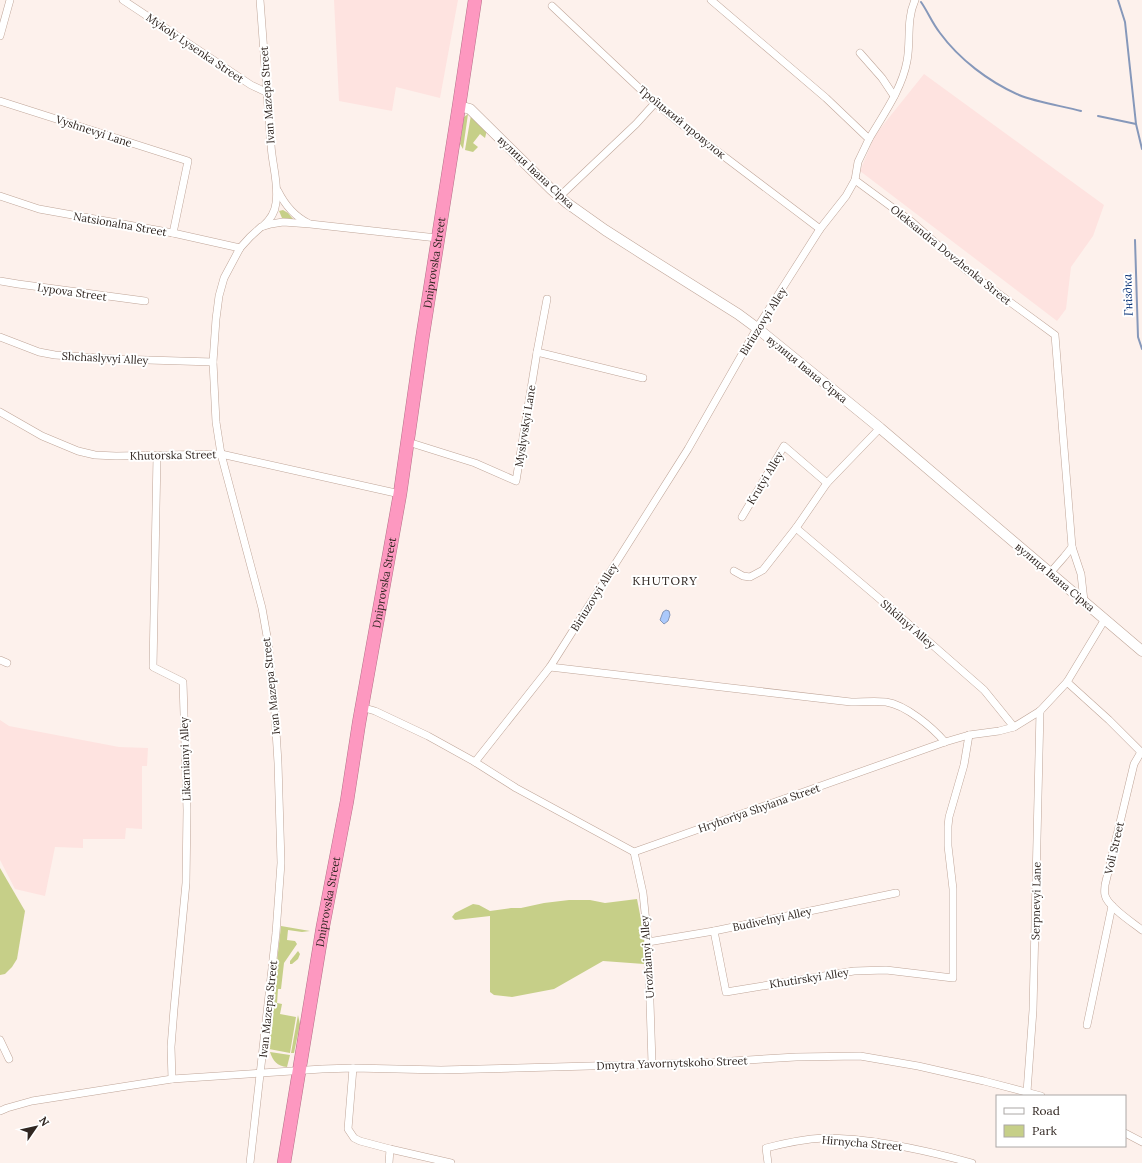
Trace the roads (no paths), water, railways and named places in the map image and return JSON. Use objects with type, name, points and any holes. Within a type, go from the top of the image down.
[{"type":"highway","name":"Dniprovska Street","points":[[284,1163],[323,926],[347,801],[361,707],[400,494],[437,238],[475,0]]},
{"type":"street","points":[[0,36],[9,0]]},
{"type":"street","name":"Mykoly Lysenka Street","points":[[123,0],[251,85],[268,93]]},
{"type":"street","name":"Ivan Mazepa Street","points":[[250,1163],[276,933],[281,864],[274,699],[272,667],[262,608],[221,454],[216,422],[213,362],[219,296],[224,278],[240,248],[270,219],[276,204],[277,189],[271,148],[260,0]]},
{"type":"street","points":[[711,0],[826,98],[868,139]]},
{"type":"street","points":[[855,180],[858,162],[868,139],[894,96],[904,75],[907,61],[910,18],[915,0]]},
{"type":"street","name":"Троїцький провулок","points":[[552,6],[655,103],[820,229]]},
{"type":"street","points":[[860,53],[882,78],[894,96]]},
{"type":"street","name":"Vyshnevyi Lane","points":[[0,101],[188,161],[173,233]]},
{"type":"street","points":[[560,197],[636,124],[655,103]]},
{"type":"street","name":"вулиця Івана Сірка","points":[[459,106],[470,109],[560,197],[605,230],[738,314],[757,328],[880,428],[1142,652]]},
{"type":"street","name":"Biriuzovyi Alley","points":[[475,762],[550,667],[688,449],[757,328],[820,229],[846,196],[855,180]]},
{"type":"street","name":"Oleksandra Dovzhenka Street","points":[[855,180],[912,222],[965,269],[1055,335],[1072,547],[1081,574],[1084,602]]},
{"type":"street","name":"Ivan Mazepa Street","points":[[277,189],[287,206],[295,214],[310,224]]},
{"type":"street","name":"Natsionalna Street","points":[[0,196],[39,209],[173,233],[240,248]]},
{"type":"street","name":"Ivan Mazepa Street","points":[[261,227],[283,222],[437,238]]},
{"type":"street","name":"Lypova Street","points":[[0,281],[145,301]]},
{"type":"street","name":"Myslyvskyi Lane","points":[[408,442],[475,463],[516,481],[547,299]]},
{"type":"street","name":"Shchaslyvyi Alley","points":[[0,337],[39,352],[55,355],[115,359],[213,362]]},
{"type":"street","points":[[537,352],[643,378]]},
{"type":"street","name":"Khutorska Street","points":[[0,412],[42,436],[78,451],[95,455],[157,456],[221,454],[400,494]]},
{"type":"street","points":[[734,571],[743,576],[750,577],[765,568],[796,528],[827,483],[880,428]]},
{"type":"street","name":"Krutyi Alley","points":[[742,517],[784,446],[827,483]]},
{"type":"street","name":"Likarnianyi Alley","points":[[157,456],[153,667],[182,682],[186,810],[186,883],[171,1047],[172,1079]]},
{"type":"street","name":"Shkilnyi Alley","points":[[796,528],[984,690],[1014,727]]},
{"type":"street","points":[[1050,572],[1072,547]]},
{"type":"street","name":"Hryhoriya Shyiana Street","points":[[634,852],[945,742],[970,735],[999,731],[1014,727],[1040,710],[1067,682],[1105,619]]},
{"type":"street","points":[[0,660],[7,663]]},
{"type":"street","points":[[550,667],[851,702],[886,702],[896,704],[906,710],[937,732],[945,742]]},
{"type":"street","points":[[1067,682],[1142,752]]},
{"type":"street","points":[[361,707],[375,711],[428,736],[475,762],[516,788],[634,852]]},
{"type":"street","name":"Serpnevyi Lane","points":[[1027,1092],[1033,1010],[1040,710]]},
{"type":"street","name":"Khutirskyi Alley","points":[[714,931],[726,992],[854,971],[886,970],[953,978],[953,889],[948,846],[948,826],[964,765],[970,735]]},
{"type":"street","name":"Voli Street","points":[[1142,752],[1134,764],[1105,885],[1107,900],[1112,906],[1142,930]]},
{"type":"street","name":"Urozhainyi Alley","points":[[634,852],[642,893],[648,942],[652,1064]]},
{"type":"street","name":"Budivelnyi Alley","points":[[648,942],[714,931],[896,893]]},
{"type":"street","points":[[1087,1025],[1112,906]]},
{"type":"street","points":[[0,1040],[9,1059]]},
{"type":"street","name":"Dmytra Yavornytskoho Street","points":[[0,1111],[32,1101],[172,1079],[352,1068],[441,1070],[860,1056],[918,1066],[1038,1095]]},
{"type":"street","points":[[352,1068],[348,1129],[354,1138],[390,1150],[451,1163]]},
{"type":"street","points":[[1126,1133],[1142,1142]]},
{"type":"street","name":"Hirnycha Street","points":[[768,1163],[766,1148],[796,1141],[823,1138],[901,1146],[972,1163]]},
{"type":"street","points":[[389,1163],[390,1150]]},
{"type":"water","points":[[666,610],[669,611],[670,615],[668,621],[664,624],[660,620],[663,612]]},
{"type":"waterway","points":[[1098,116],[1136,124],[1125,22],[1118,0]]},
{"type":"waterway","points":[[921,2],[937,29],[948,43],[965,61],[986,77],[1019,95],[1041,102],[1081,111]]},
{"type":"waterway","points":[[1136,124],[1142,149]]},
{"type":"waterway","name":"Гніздка","points":[[1135,240],[1138,337],[1142,349]]},
{"type":"district","name":"KHUTORY","points":[[665,581]]}]
